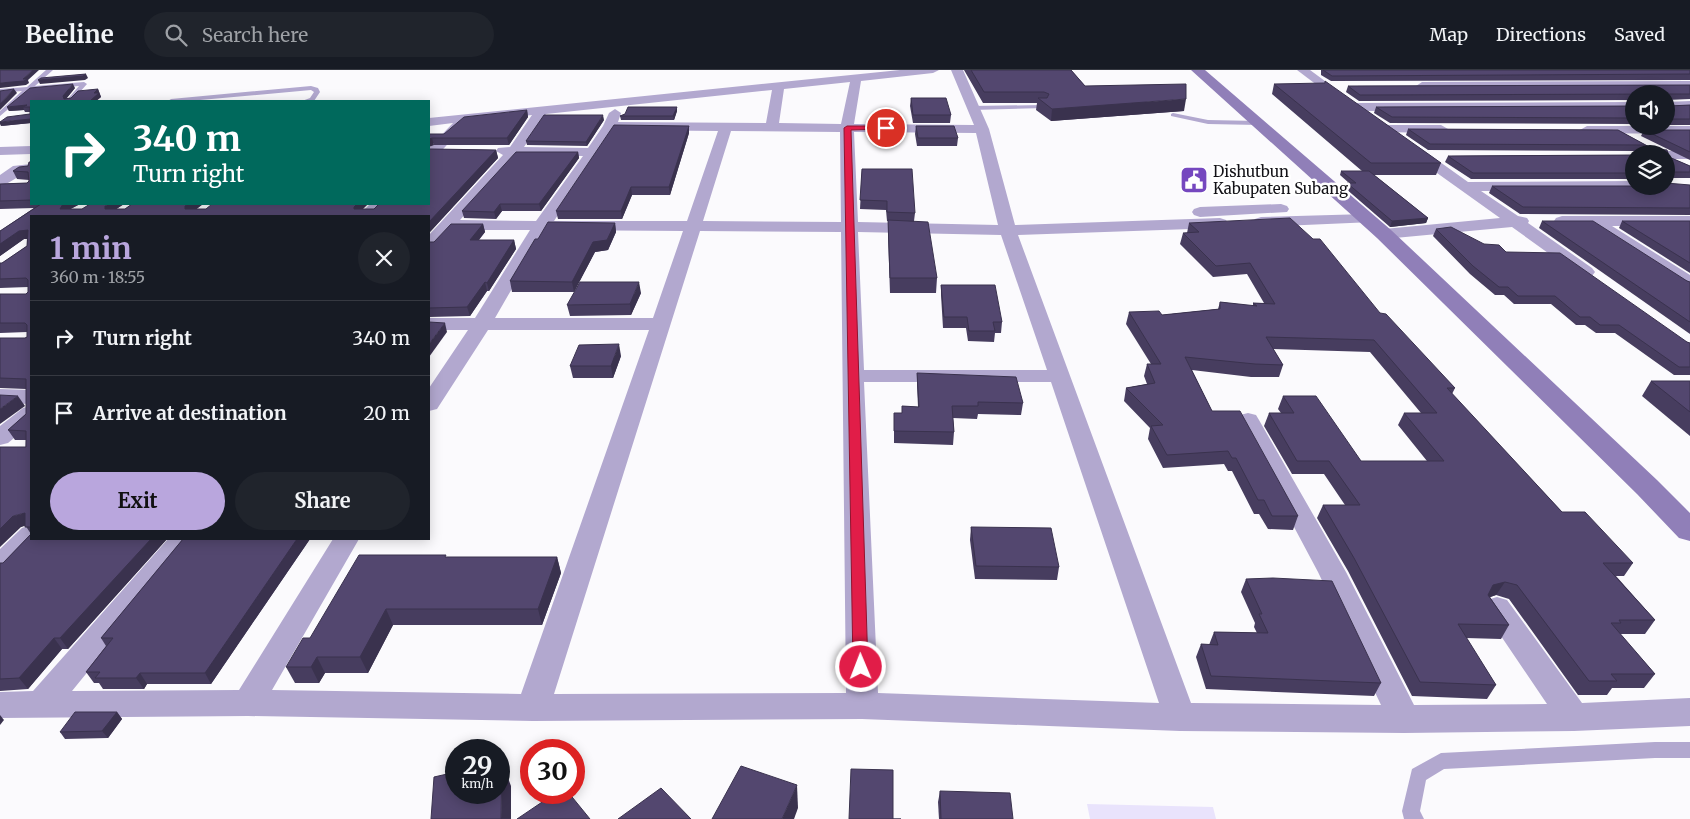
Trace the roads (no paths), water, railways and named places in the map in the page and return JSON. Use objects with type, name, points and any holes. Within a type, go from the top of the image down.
[{"type":"street","points":[[430,122],[541,112],[933,70]]},
{"type":"street","points":[[957,70],[982,129],[1007,224],[1180,717]]},
{"type":"street","points":[[1197,70],[1390,241],[1647,486],[1690,531]]},
{"type":"street","points":[[1303,70],[1600,282]]},
{"type":"street","points":[[1668,73],[1690,84]]},
{"type":"street","points":[[1504,74],[1638,142]]},
{"type":"street","points":[[856,79],[847,128],[862,706]]},
{"type":"street","points":[[1412,86],[1690,84]]},
{"type":"street","points":[[772,128],[779,86]]},
{"type":"street","points":[[1326,87],[1345,86]]},
{"type":"street","points":[[430,402],[546,220],[594,152],[610,126],[617,104]]},
{"type":"street","points":[[1675,106],[1690,105]]},
{"type":"street","points":[[1353,107],[1625,106]]},
{"type":"street","points":[[430,243],[514,151],[541,112]]},
{"type":"street","points":[[430,148],[449,144],[465,119]]},
{"type":"street","points":[[1377,124],[1455,130]]},
{"type":"street","points":[[610,126],[982,129]]},
{"type":"street","points":[[533,708],[726,127]]},
{"type":"street","points":[[1575,130],[1690,130]]},
{"type":"street","points":[[0,151],[30,150]]},
{"type":"street","points":[[487,151],[594,152]]},
{"type":"street","points":[[1675,154],[1690,155]]},
{"type":"street","points":[[1423,156],[1442,156]]},
{"type":"street","points":[[1675,160],[1690,168]]},
{"type":"street","points":[[0,170],[24,168]]},
{"type":"street","points":[[0,182],[24,168]]},
{"type":"street","points":[[0,186],[24,186]]},
{"type":"street","points":[[1465,186],[1625,186]]},
{"type":"street","points":[[367,215],[378,205]]},
{"type":"street","points":[[430,221],[546,220],[1007,224],[1360,213]]},
{"type":"street","points":[[1390,241],[1521,226],[1685,227]]},
{"type":"street","points":[[1601,226],[1690,283]]},
{"type":"street","points":[[430,324],[662,324]]},
{"type":"street","points":[[853,376],[1061,376]]},
{"type":"street","points":[[0,396],[30,397]]},
{"type":"street","points":[[0,438],[30,414]]},
{"type":"street","points":[[1248,420],[1332,572],[1404,719]]},
{"type":"street","points":[[0,449],[24,449]]},
{"type":"street","points":[[0,565],[30,535]]},
{"type":"street","points":[[40,706],[182,540]]},
{"type":"street","points":[[248,703],[345,540]]},
{"type":"street","points":[[1497,608],[1574,717]]},
{"type":"street","points":[[0,705],[248,703],[533,708],[862,706],[1180,717],[1404,719],[1574,717],[1690,712]]},
{"type":"lane","points":[[3,117],[50,70]]},
{"type":"lane","points":[[0,91],[84,84],[69,100]]},
{"type":"lane","points":[[182,100],[311,88],[316,89],[317,92],[312,100]]},
{"type":"lane","points":[[972,108],[1043,108]]},
{"type":"lane","points":[[1173,115],[1208,122],[1258,123]]},
{"type":"lane","points":[[1414,819],[1411,811],[1418,775],[1441,760],[1690,750]]},
{"type":"place","name":"Dishutbun Kabupaten Subang","points":[[1194,180]]}]
